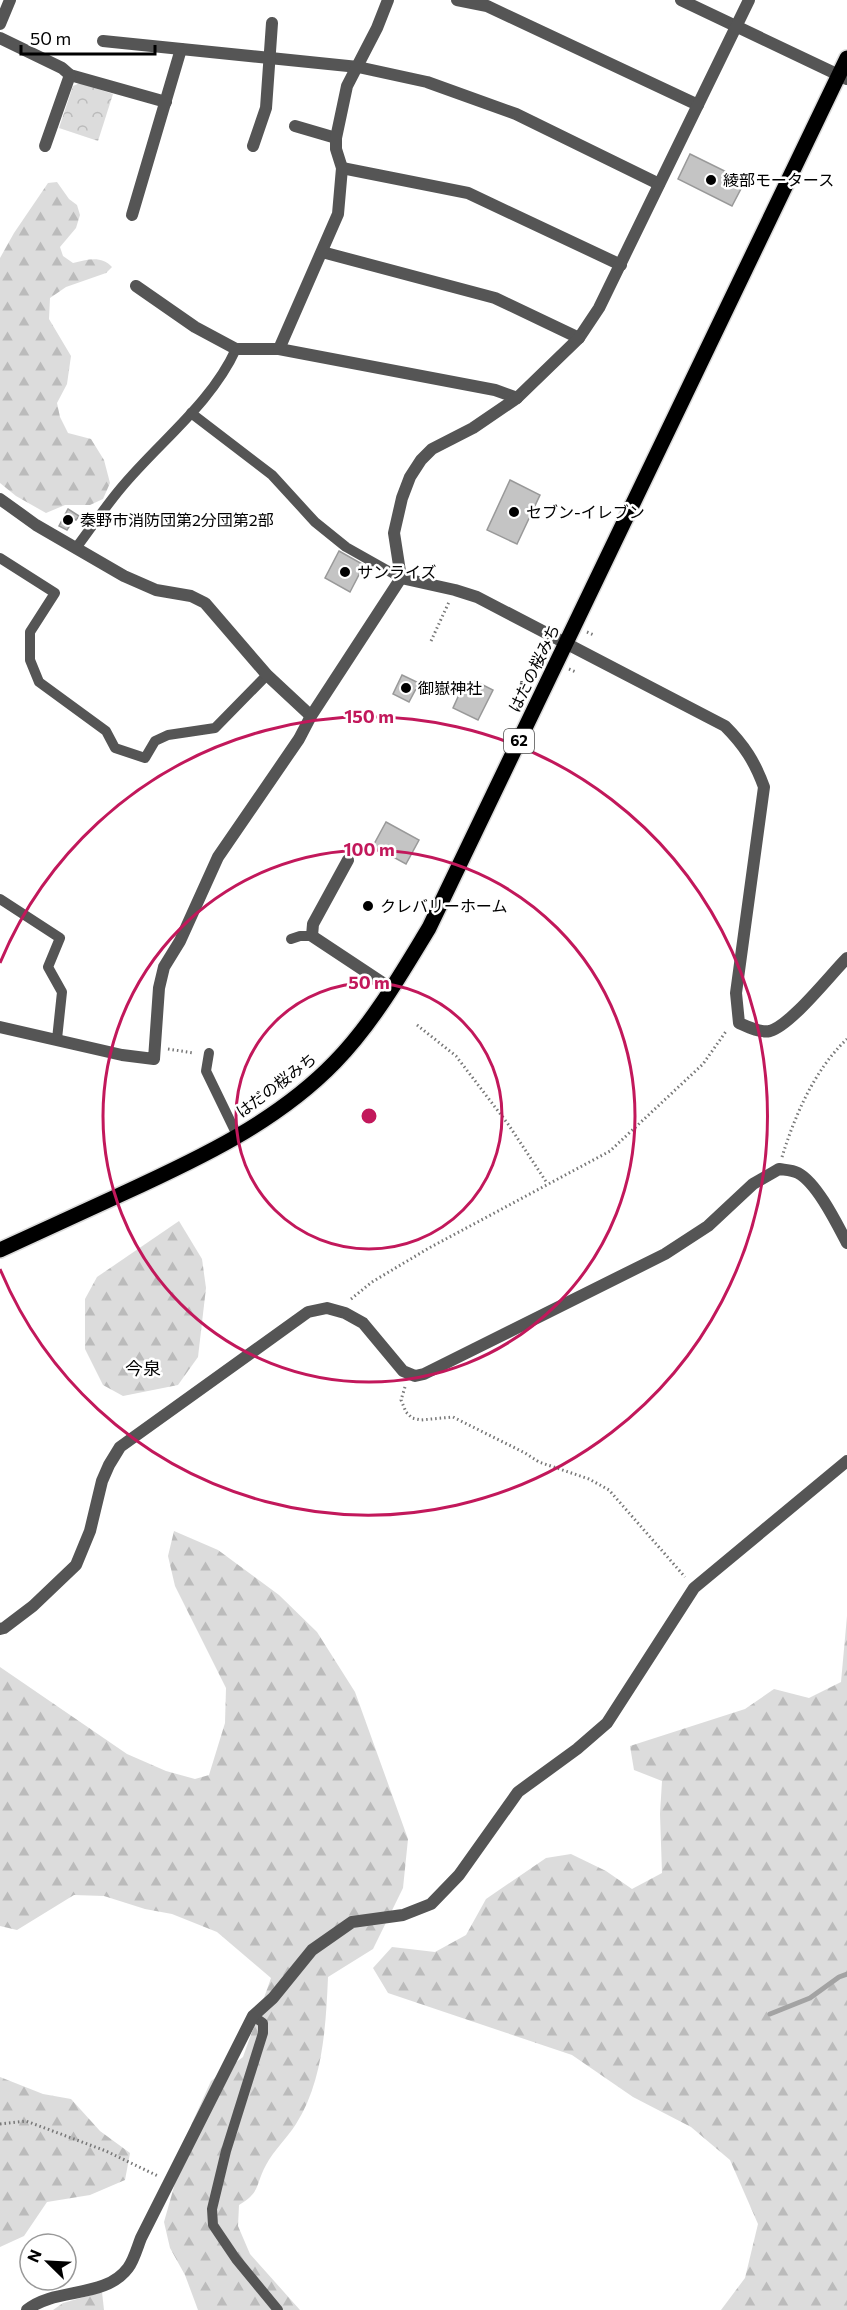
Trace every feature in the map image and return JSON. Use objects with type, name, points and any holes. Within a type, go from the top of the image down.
[{"type":"main road","name":"はだの桜みち","points":[[0,1251],[183,1166],[237,1137],[300,1093],[335,1062],[392,989],[429,928],[843,77],[847,58]]},
{"type":"street","points":[[0,24],[10,0]]},
{"type":"street","points":[[279,349],[338,214],[342,168],[336,148],[336,138],[346,86],[378,28],[388,0]]},
{"type":"street","points":[[457,0],[487,6],[698,105]]},
{"type":"street","points":[[681,0],[843,77]]},
{"type":"street","points":[[0,1027],[122,1055],[154,1059],[159,988],[164,967],[180,941],[218,857],[299,739],[311,716],[401,578],[394,532],[402,498],[410,477],[421,460],[432,449],[473,428],[517,398],[579,338],[599,308],[621,265],[749,0]]},
{"type":"street","points":[[253,146],[266,108],[272,23]]},
{"type":"street","points":[[0,38],[62,68],[70,75],[166,102]]},
{"type":"street","points":[[103,41],[358,67],[428,82],[516,114],[659,184]]},
{"type":"street","points":[[132,215],[181,49]]},
{"type":"street","points":[[45,146],[70,75]]},
{"type":"street","points":[[296,126],[336,138]]},
{"type":"street","points":[[342,168],[468,194],[621,265]]},
{"type":"street","points":[[322,252],[495,298],[579,338]]},
{"type":"street","points":[[136,286],[195,327],[236,349],[279,349],[495,390],[517,398]]},
{"type":"street","points":[[0,499],[36,525],[95,560],[156,590],[192,596],[205,603],[267,675],[311,716]]},
{"type":"street","points":[[401,578],[477,597],[726,726],[744,745],[756,766],[764,788],[736,993],[739,1023],[755,1030],[768,1031],[783,1025],[847,958]]},
{"type":"street","points":[[348,860],[313,924],[312,936],[392,989]]},
{"type":"street","points":[[0,1629],[33,1606],[76,1564],[90,1531],[102,1481],[120,1447],[308,1312],[327,1308],[363,1323],[403,1371],[409,1375],[424,1374],[665,1254],[708,1227],[753,1184],[779,1169],[798,1173],[815,1190],[829,1209],[847,1244]]},
{"type":"street","points":[[27,2310],[48,2298],[92,2290],[119,2277],[128,2267],[253,2016],[273,1998],[312,1950],[352,1922],[403,1915],[431,1904],[459,1875],[518,1792],[577,1749],[607,1723],[694,1588],[847,1461]]},
{"type":"lane","points":[[76,548],[120,488],[191,413],[227,370],[236,349]]},
{"type":"lane","points":[[191,413],[272,475],[315,522],[346,547],[401,578]]},
{"type":"lane","points":[[0,558],[55,593],[30,632],[30,660],[39,682],[106,731],[115,748],[145,758],[155,741],[168,735],[215,728],[267,675]]},
{"type":"lane","points":[[0,899],[60,938],[48,967],[62,992],[57,1039]]},
{"type":"lane","points":[[291,939],[312,936]]},
{"type":"lane","points":[[209,1054],[206,1071],[237,1137]]},
{"type":"lane","points":[[253,2016],[263,2023],[264,2033],[226,2151],[212,2209],[213,2225],[236,2259],[278,2310]]},
{"type":"path","points":[[430,642],[455,590]]},
{"type":"path","points":[[336,1311],[372,1282],[398,1266],[547,1183],[610,1151],[703,1064],[738,1017]]},
{"type":"path","points":[[417,1025],[456,1056],[508,1124],[547,1183]]},
{"type":"path","points":[[779,1169],[790,1132],[819,1073],[835,1050],[847,1038]]},
{"type":"path","points":[[154,1047],[209,1054]]},
{"type":"path","points":[[409,1375],[401,1400],[406,1412],[412,1418],[421,1420],[453,1417],[539,1462],[588,1479],[609,1490],[694,1588]]},
{"type":"path","points":[[0,2124],[26,2121],[105,2151],[171,2182]]},
{"type":"green space","points":[[80,83],[113,94],[98,141],[59,128],[73,86]]},
{"type":"green space","points":[[57,182],[69,199],[77,205],[80,215],[76,228],[60,247],[63,256],[73,263],[99,260],[112,267],[106,273],[66,287],[50,298],[49,319],[71,356],[67,384],[57,403],[60,417],[68,433],[91,439],[104,460],[110,483],[103,499],[90,505],[65,505],[46,513],[16,496],[0,483],[0,258],[48,183]]},
{"type":"green space","points":[[179,1221],[202,1259],[206,1288],[198,1357],[178,1385],[123,1396],[103,1385],[85,1349],[85,1299],[97,1277]]},
{"type":"green space","points":[[174,1531],[218,1550],[279,1595],[317,1632],[355,1692],[408,1839],[403,1888],[373,1949],[328,1977],[321,2053],[305,2108],[269,2160],[257,2188],[239,2205],[238,2226],[250,2254],[300,2310],[198,2310],[185,2275],[170,2248],[164,2222],[192,2123],[211,2081],[243,2057],[271,1978],[217,1932],[172,1914],[145,1909],[104,1896],[74,1895],[17,1930],[0,1926],[0,1667],[127,1754],[166,1771],[195,1779],[209,1775],[225,1723],[226,1688],[175,1586],[168,1556]]},
{"type":"green space","points":[[847,1616],[847,2310],[721,2310],[745,2278],[758,2224],[730,2160],[691,2127],[633,2097],[572,2055],[388,1993],[373,1968],[392,1947],[435,1952],[466,1935],[486,1899],[546,1858],[571,1854],[606,1871],[632,1889],[662,1873],[660,1814],[662,1781],[634,1770],[630,1746],[745,1709],[774,1689],[809,1698],[841,1682]]},
{"type":"green space","points":[[0,2077],[43,2094],[71,2099],[100,2131],[130,2153],[125,2180],[90,2195],[47,2202],[27,2232],[18,2232],[18,2239],[0,2247]]},
{"type":"green space","points":[[102,2292],[104,2310],[53,2310],[63,2303]]},
{"type":"building","name":"綾部モータース","points":[[690,154],[745,181],[732,206],[678,179]]},
{"type":"building","name":"セブン-イレブン","points":[[510,480],[540,495],[517,544],[487,530]]},
{"type":"building","name":"秦野市消防団第2分団第2部","points":[[68,509],[79,516],[76,520],[74,519],[67,530],[59,526]]},
{"type":"building","name":"サンライズ","points":[[339,551],[364,565],[350,592],[325,578]]},
{"type":"building","name":"御嶽神社","points":[[402,675],[419,683],[409,702],[393,694]]},
{"type":"building","points":[[475,681],[493,690],[478,720],[453,708],[463,686],[471,689]]},
{"type":"building","points":[[386,822],[419,840],[406,864],[373,846]]},
{"type":"waterway","points":[[770,2014],[810,1998],[839,1977],[847,1974]]},
{"type":"place","name":"綾部モータース","points":[[711,180]]},
{"type":"place","name":"セブン-イレブン","points":[[514,512]]},
{"type":"place","name":"秦野市消防団第2分団第2部","points":[[68,520]]},
{"type":"place","name":"サンライズ","points":[[345,572]]},
{"type":"place","name":"御嶽神社","points":[[406,688]]},
{"type":"place","name":"クレバリーホーム","points":[[368,906]]},
{"type":"district","name":"今泉","points":[[143,1369]]}]
